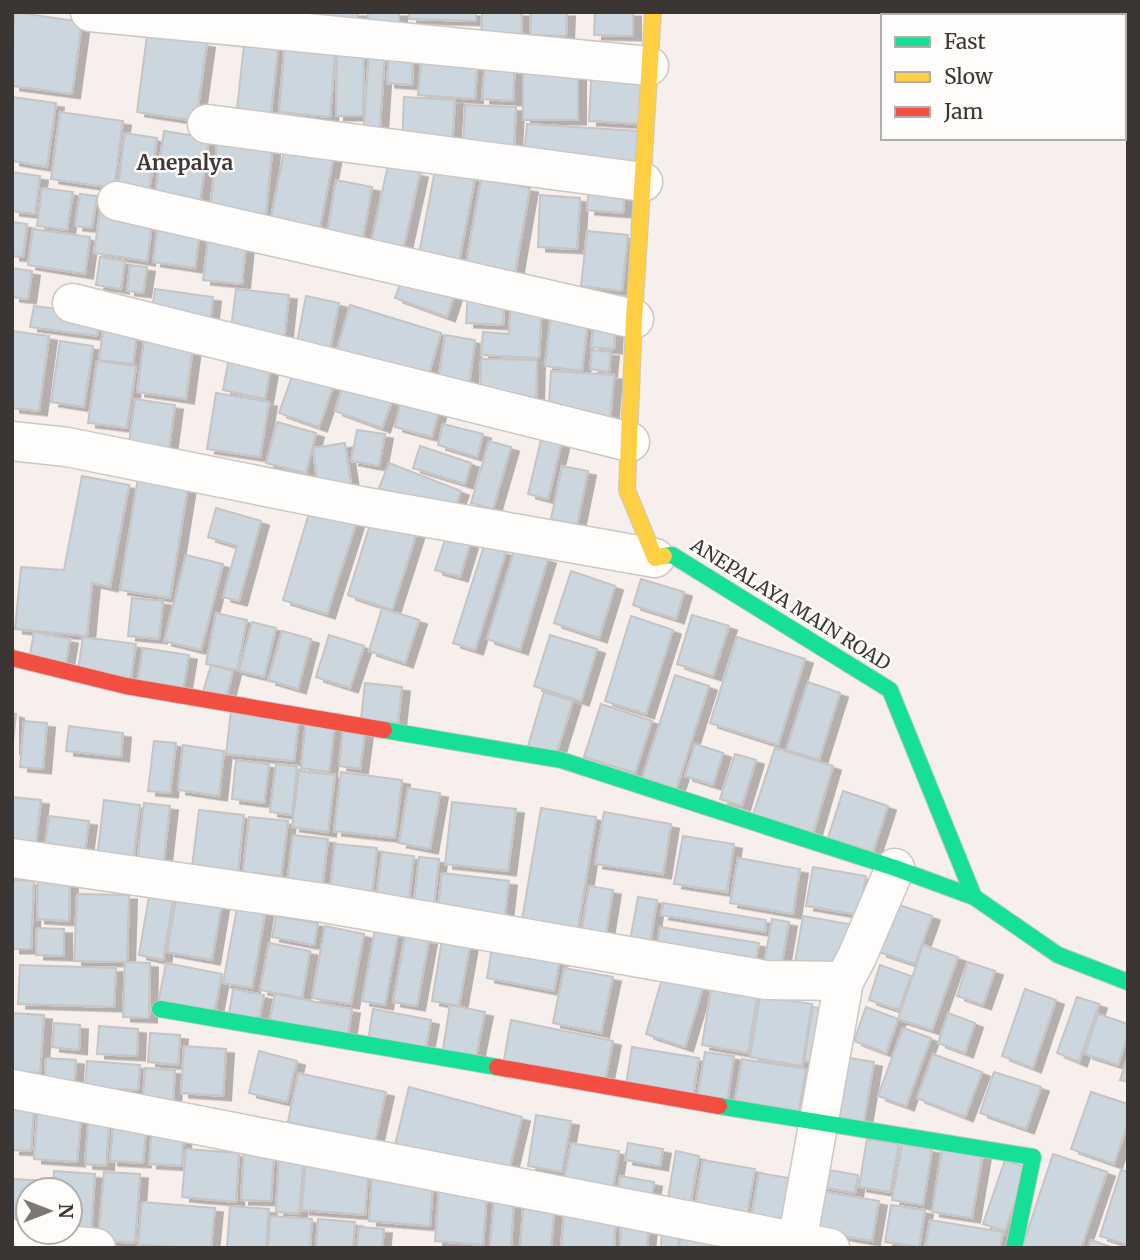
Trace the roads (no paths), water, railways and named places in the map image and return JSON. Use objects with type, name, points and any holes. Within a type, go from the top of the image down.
[{"type":"street","points":[[90,12],[649,66]]},
{"type":"street","points":[[653,12],[634,319],[627,490],[655,558]]},
{"type":"street","points":[[207,124],[643,182]]},
{"type":"street","points":[[117,201],[634,319]]},
{"type":"street","points":[[72,303],[630,442]]},
{"type":"street","points":[[12,441],[67,447],[361,506],[655,558]]},
{"type":"street","name":"ANEPALAYA MAIN ROAD","points":[[655,558],[672,555],[890,690],[974,897]]},
{"type":"street","points":[[12,658],[126,687],[561,760],[895,868],[974,897],[1058,956],[1128,982]]},
{"type":"street","points":[[12,858],[324,904],[766,980],[844,981]]},
{"type":"street","points":[[12,1089],[808,1246],[819,1123],[844,981],[895,868]]},
{"type":"street","points":[[160,1009],[819,1123],[1033,1157],[1014,1248]]},
{"type":"street","points":[[12,1239],[96,1248]]},
{"type":"district","name":"Anepalya","points":[[185,162]]}]
